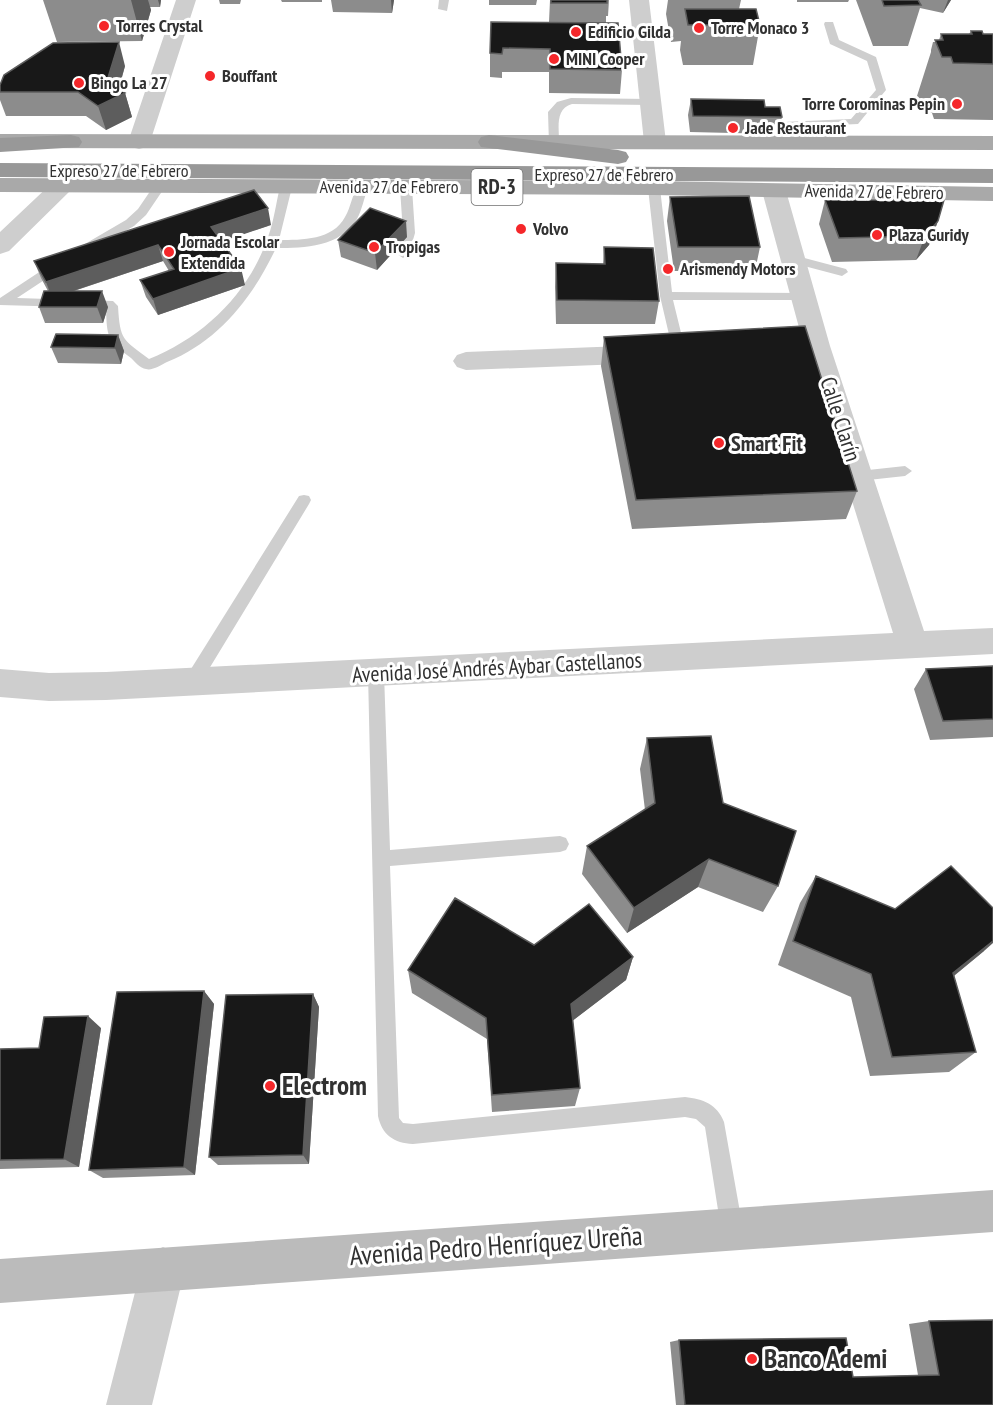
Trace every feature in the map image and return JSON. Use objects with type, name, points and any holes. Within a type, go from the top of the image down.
[{"type":"highway","points":[[0,143],[71,142]]},
{"type":"highway","points":[[489,142],[648,166]]},
{"type":"highway","name":"Expreso 27 de Febrero","points":[[0,170],[648,166],[993,159]]},
{"type":"highway","name":"Expreso 27 de Febrero","points":[[0,160],[648,166],[993,176]]},
{"type":"main road","name":"Avenida 27 de Febrero","points":[[71,142],[553,142],[648,166],[774,191],[993,194]]},
{"type":"main road","name":"Avenida 27 de Febrero","points":[[7,184],[159,187],[491,187],[648,166],[788,143],[993,144]]},
{"type":"main road","name":"Avenida Pedro Henríquez Ureña","points":[[0,1281],[993,1211]]},
{"type":"street","points":[[139,142],[186,0]]},
{"type":"street","points":[[639,0],[650,102],[648,166]]},
{"type":"street","points":[[0,246],[62,186]]},
{"type":"street","name":"Calle Clarín","points":[[774,191],[804,297],[806,347],[859,476],[914,646]]},
{"type":"street","points":[[466,361],[690,352]]},
{"type":"street","name":"Avenida José Andrés Aybar Castellanos","points":[[0,683],[72,686],[192,682],[993,642]]},
{"type":"street","points":[[129,1405],[163,1269]]},
{"type":"lane","points":[[788,143],[787,124],[854,122],[873,102],[880,90],[872,59],[834,42],[828,24]]},
{"type":"lane","points":[[553,142],[554,112],[561,104],[571,101],[650,102]]},
{"type":"lane","points":[[648,166],[666,296],[690,352]]},
{"type":"lane","points":[[2,302],[69,258],[130,223],[142,212],[159,187]]},
{"type":"lane","points":[[2,302],[108,304],[112,306],[117,341],[148,365],[169,357],[215,328],[253,284],[272,244],[286,187]]},
{"type":"lane","points":[[272,244],[304,244],[333,236],[348,223],[362,188]]},
{"type":"lane","points":[[403,254],[409,233],[406,188]]},
{"type":"lane","points":[[793,259],[842,272]]},
{"type":"lane","points":[[666,296],[804,297]]},
{"type":"lane","points":[[859,476],[905,471]]},
{"type":"lane","points":[[192,682],[304,500]]},
{"type":"lane","points":[[376,673],[388,1116],[394,1129],[398,1132],[413,1134],[685,1107],[701,1109],[714,1122],[732,1229]]},
{"type":"lane","points":[[381,860],[560,844]]},
{"type":"building","points":[[551,0],[607,0],[607,3],[551,3]]},
{"type":"building","points":[[882,0],[918,0],[921,5],[884,6]]},
{"type":"building","points":[[685,9],[756,9],[760,25],[688,25]]},
{"type":"building","points":[[491,22],[618,23],[622,70],[550,69],[550,49],[503,48],[502,54],[490,53]]},
{"type":"building","points":[[971,31],[993,34],[993,64],[953,63],[951,57],[942,57],[935,40],[943,40],[941,34],[972,34]]},
{"type":"building","points":[[119,42],[107,81],[125,93],[98,106],[78,92],[0,92],[4,75],[53,43]]},
{"type":"building","points":[[691,99],[764,100],[765,107],[780,107],[782,117],[693,116]]},
{"type":"building","points":[[254,190],[268,208],[211,227],[241,268],[153,299],[140,280],[174,269],[158,245],[46,282],[34,261]]},
{"type":"building","points":[[749,196],[760,247],[678,247],[670,197]]},
{"type":"building","points":[[825,200],[944,200],[938,221],[925,236],[839,238]]},
{"type":"building","points":[[370,208],[406,221],[375,253],[338,240]]},
{"type":"building","points":[[604,247],[653,248],[659,301],[557,300],[556,263],[605,264]]},
{"type":"building","points":[[44,291],[102,291],[97,307],[39,307]]},
{"type":"building","name":"Smart Fit","points":[[805,326],[857,491],[636,500],[604,337]]},
{"type":"building","points":[[56,334],[118,335],[115,348],[51,347]]},
{"type":"building","points":[[993,666],[993,719],[943,721],[926,669]]},
{"type":"building","points":[[711,736],[723,803],[796,831],[778,886],[709,859],[634,908],[587,846],[655,803],[647,738]]},
{"type":"building","points":[[951,866],[993,908],[993,941],[953,973],[976,1052],[892,1057],[871,974],[793,941],[816,876],[895,909]]},
{"type":"building","points":[[455,898],[534,945],[589,904],[633,957],[571,1004],[580,1088],[492,1095],[486,1018],[408,970]]},
{"type":"building","points":[[204,991],[184,1167],[89,1170],[117,992]]},
{"type":"building","name":"Electrom","points":[[313,994],[303,1155],[209,1157],[226,995]]},
{"type":"building","points":[[88,1016],[64,1159],[0,1160],[0,1049],[39,1048],[44,1017]]},
{"type":"building","name":"Banco Ademi","points":[[993,1320],[993,1405],[685,1405],[679,1340],[846,1338],[853,1377],[939,1375],[929,1321]]},
{"type":"place","name":"Torres Crystal","points":[[104,26]]},
{"type":"place","name":"Torre Monaco 3","points":[[699,28]]},
{"type":"place","name":"Edificio Gilda","points":[[576,32]]},
{"type":"place","name":"MINI Cooper","points":[[554,59]]},
{"type":"place","name":"Bouffant","points":[[210,76]]},
{"type":"place","name":"Bingo La 27","points":[[79,83]]},
{"type":"place","name":"Torre Corominas Pepin","points":[[957,104]]},
{"type":"place","name":"Jade Restaurant","points":[[733,128]]},
{"type":"place","name":"Volvo","points":[[521,229]]},
{"type":"place","name":"Plaza Guridy","points":[[877,235]]},
{"type":"place","name":"Tropigas","points":[[374,247]]},
{"type":"place","name":"Jornada Escolar Extendida","points":[[169,252]]},
{"type":"place","name":"Arismendy Motors","points":[[668,269]]},
{"type":"place","name":"Smart Fit","points":[[719,443]]},
{"type":"place","name":"Electrom","points":[[270,1086]]},
{"type":"place","name":"Banco Ademi","points":[[752,1359]]}]
